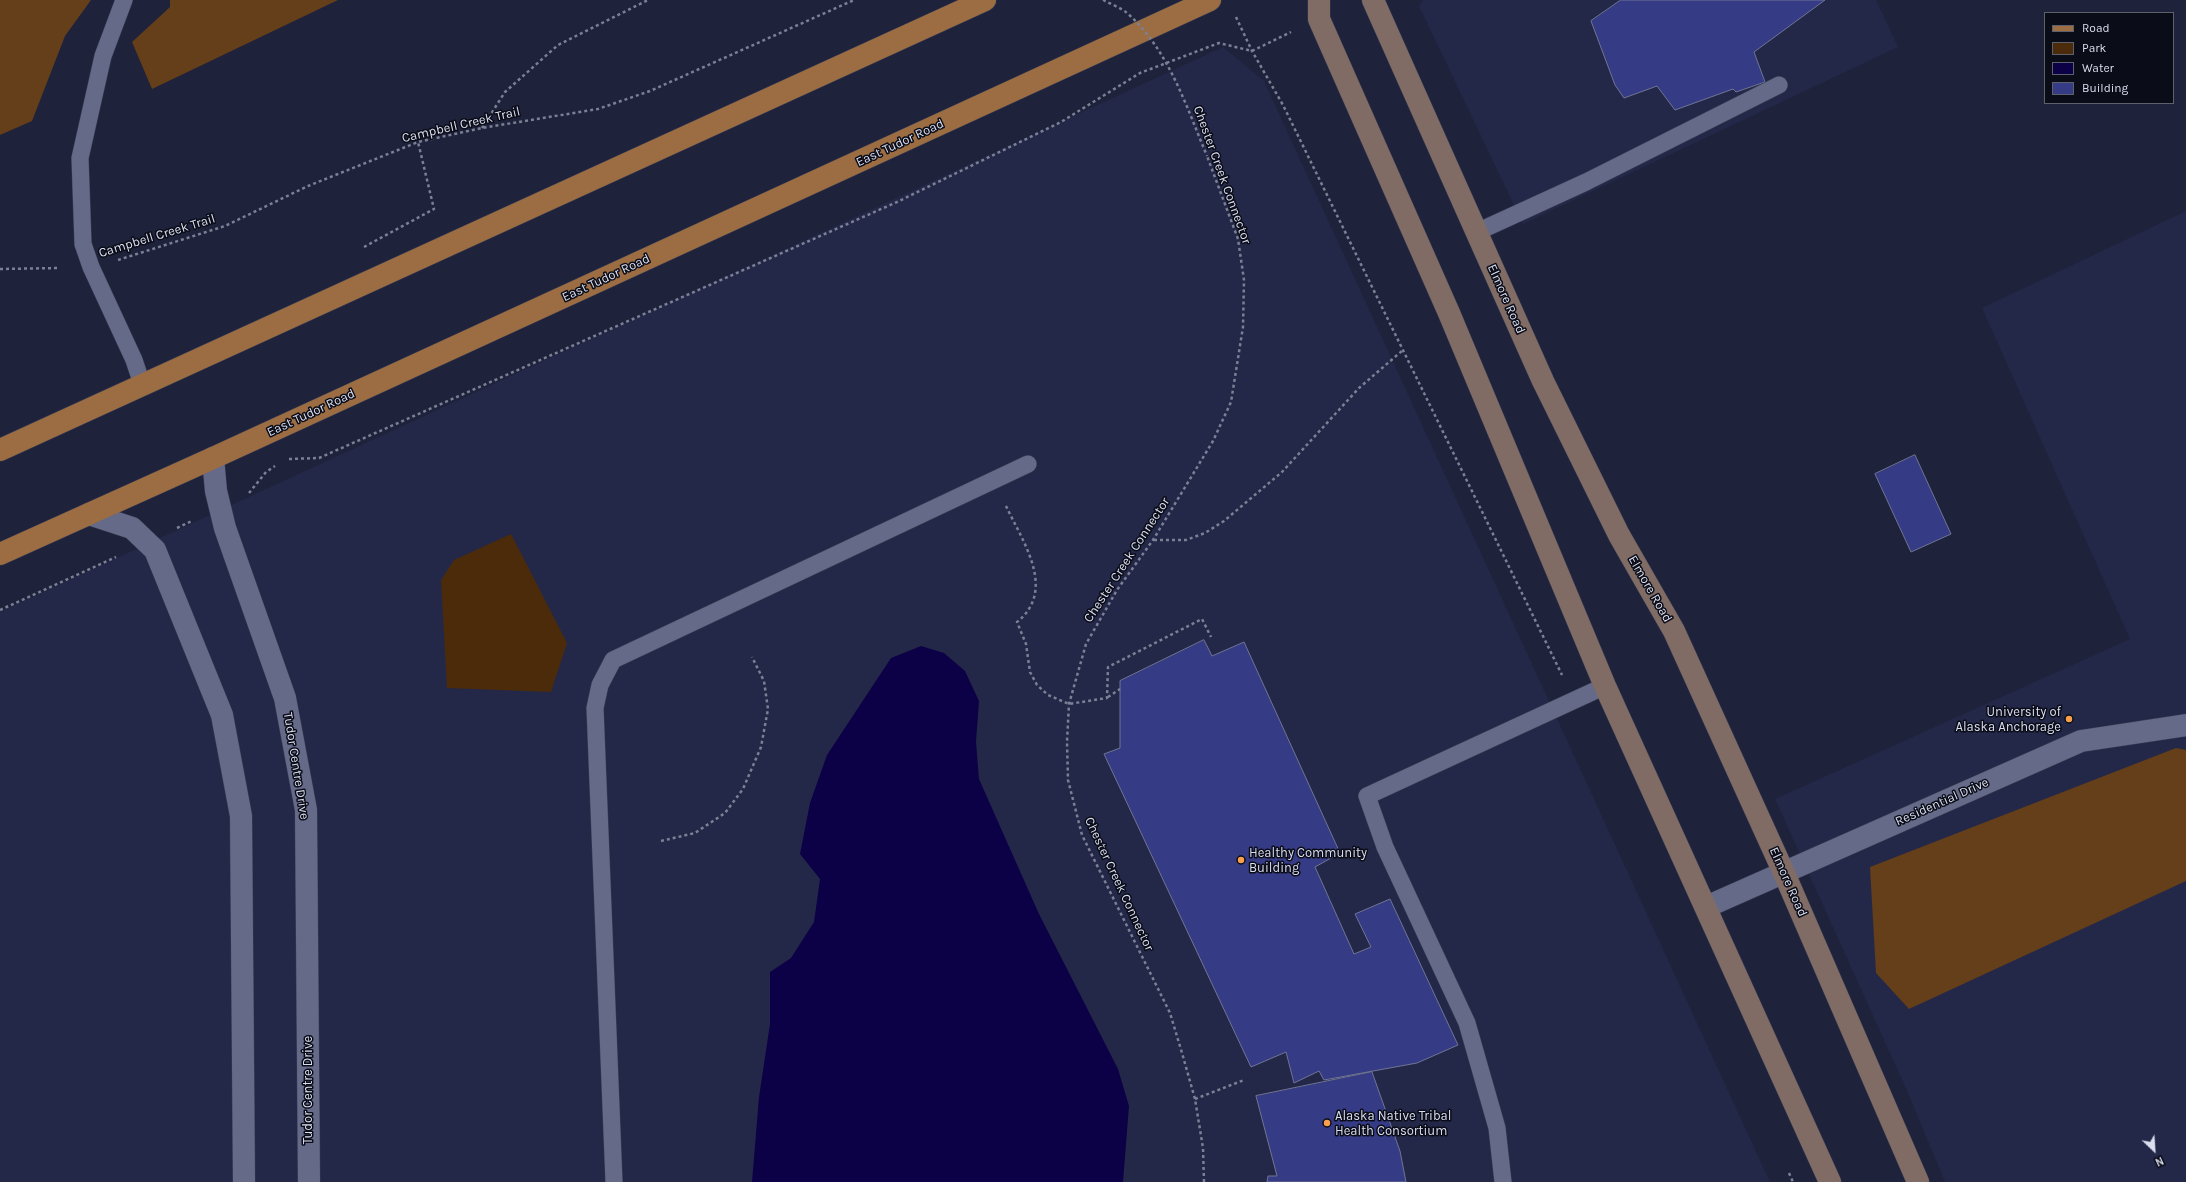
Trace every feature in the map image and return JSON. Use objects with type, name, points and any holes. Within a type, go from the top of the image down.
[{"type":"main road","points":[[0,450],[985,0]]},
{"type":"main road","name":"East Tudor Road","points":[[0,554],[213,458],[1210,0]]},
{"type":"main road","points":[[1319,0],[1319,19],[1449,313],[1605,686],[1830,1182]]},
{"type":"main road","name":"Elmore Road","points":[[1373,0],[1543,381],[1615,528],[1674,631],[1784,873],[1918,1182]]},
{"type":"street","name":"Tudor Centre Drive","points":[[213,458],[216,491],[225,528],[285,698],[306,810],[309,1182]]},
{"type":"street","points":[[89,514],[132,528],[155,550],[222,715],[241,816],[244,1182]]},
{"type":"street","name":"Residential Drive","points":[[1706,907],[2081,741],[2184,722]]},
{"type":"lane","points":[[124,0],[103,56],[80,158],[84,244],[90,267],[134,360],[142,384]]},
{"type":"lane","points":[[1477,232],[1586,182],[1779,85]]},
{"type":"lane","points":[[614,1182],[595,708],[600,685],[613,660],[1028,464]]},
{"type":"lane","points":[[1503,1182],[1497,1128],[1467,1023],[1385,848],[1367,796],[1574,699],[1605,686]]},
{"type":"path","points":[[482,128],[505,92],[558,45],[648,0]]},
{"type":"path","name":"Campbell Creek Trail","points":[[0,269],[24,270],[90,267],[143,253],[225,226],[308,186],[418,142],[482,128],[598,109],[650,91],[854,0]]},
{"type":"path","name":"Chester Creek Connector","points":[[1103,0],[1126,12],[1152,39],[1172,71],[1207,156],[1238,239],[1244,280],[1243,328],[1231,402],[1213,441],[1153,540],[1116,590],[1086,644],[1069,704],[1067,742],[1068,780],[1079,828],[1170,1013],[1196,1099],[1203,1148],[1204,1182]]},
{"type":"path","points":[[1235,14],[1252,51],[1283,105],[1574,699]]},
{"type":"path","points":[[286,460],[319,458],[897,202],[1061,122],[1140,73],[1219,43],[1252,51]]},
{"type":"path","points":[[418,142],[434,209]]},
{"type":"path","points":[[1153,540],[1186,540],[1205,533],[1224,522],[1282,472],[1359,388],[1403,350]]},
{"type":"path","points":[[0,610],[147,543],[251,493],[266,472],[279,464]]},
{"type":"path","points":[[994,480],[1034,565],[1036,583],[1034,600],[1027,614],[1017,622],[1026,644],[1030,672],[1037,685],[1048,695],[1069,704],[1107,698],[1120,689]]},
{"type":"path","points":[[1107,698],[1108,667],[1202,620],[1211,637]]},
{"type":"path","points":[[661,842],[695,833],[725,813],[743,789],[761,747],[768,709],[764,681],[752,657]]},
{"type":"path","points":[[1196,1099],[1244,1080]]},
{"type":"path","points":[[1788,1169],[1793,1182]]},
{"type":"shaded area","points":[[0,0],[91,0],[65,36],[32,121],[0,135]]},
{"type":"shaded area","points":[[170,0],[338,0],[152,89],[132,42],[170,7]]},
{"type":"shaded area","points":[[1423,0],[1876,0],[1898,47],[1523,224],[1419,6]]},
{"type":"shaded area","points":[[1223,47],[1264,81],[1770,1182],[0,1182],[0,612]]},
{"type":"shaded area","name":"University of Alaska Anchorage","points":[[2186,211],[2186,1182],[1945,1182],[1908,1093],[1775,799],[2130,639],[1982,308]]},
{"type":"shaded area","points":[[2176,748],[2186,750],[2186,881],[1909,1009],[1876,973],[1870,867]]},
{"type":"green space","points":[[511,534],[567,643],[551,692],[447,688],[441,580],[454,560]]},
{"type":"water","points":[[921,646],[944,653],[965,671],[979,701],[976,742],[979,779],[1039,914],[1118,1069],[1129,1106],[1123,1182],[752,1182],[759,1097],[770,1024],[770,972],[791,958],[814,922],[820,879],[800,854],[810,803],[827,755],[891,658]]},
{"type":"building","points":[[1621,0],[1825,0],[1754,52],[1765,82],[1736,92],[1733,89],[1675,110],[1657,86],[1624,98],[1615,85],[1591,21]]},
{"type":"building","points":[[1915,455],[1951,534],[1911,552],[1875,474]]},
{"type":"building","name":"Healthy Community Building","points":[[1204,640],[1212,656],[1244,642],[1340,853],[1315,867],[1354,954],[1371,947],[1355,914],[1390,899],[1458,1045],[1417,1063],[1324,1080],[1319,1071],[1294,1083],[1286,1052],[1251,1067],[1104,754],[1120,748],[1120,681]]},
{"type":"building","name":"Alaska Native Tribal Health Consortium","points":[[1372,1072],[1400,1151],[1406,1182],[1267,1182],[1268,1176],[1277,1176],[1256,1096]]},
{"type":"place","name":"University of Alaska Anchorage","points":[[2069,719]]},
{"type":"place","name":"Healthy Community Building","points":[[1241,860]]},
{"type":"place","name":"Alaska Native Tribal Health Consortium","points":[[1327,1123]]}]
